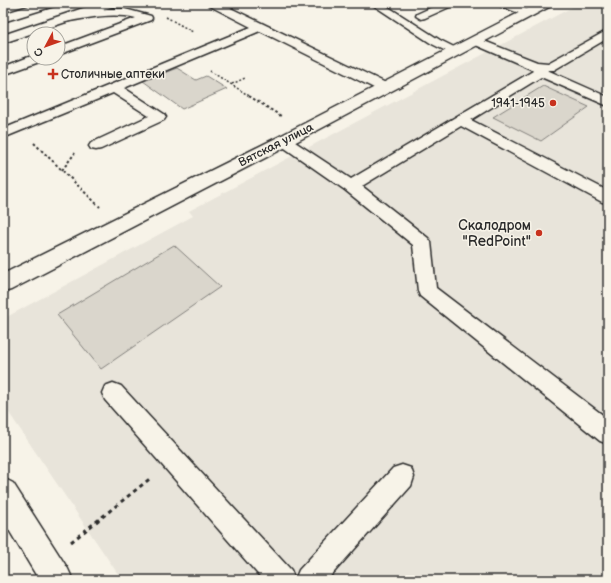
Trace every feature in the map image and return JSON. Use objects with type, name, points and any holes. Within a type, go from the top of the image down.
[{"type":"street","points":[[3,18],[50,3]]},
{"type":"street","points":[[3,39],[110,3]]},
{"type":"street","name":"Вятская улица","points":[[3,284],[284,141],[547,3]]},
{"type":"street","points":[[3,493],[57,580]]},
{"type":"lane","points":[[212,3],[385,88]]},
{"type":"lane","points":[[375,3],[436,42],[454,51]]},
{"type":"lane","points":[[421,16],[450,3]]},
{"type":"lane","points":[[502,3],[528,13]]},
{"type":"lane","points":[[64,19],[113,12],[125,12],[148,18],[66,48]]},
{"type":"lane","points":[[3,134],[260,27]]},
{"type":"lane","points":[[351,186],[461,120],[538,69],[550,67],[608,33]]},
{"type":"lane","points":[[475,41],[608,102]]},
{"type":"lane","points":[[3,71],[26,62]]},
{"type":"lane","points":[[96,146],[159,117],[114,88]]},
{"type":"lane","points":[[461,120],[608,198]]},
{"type":"lane","points":[[284,141],[351,186],[422,242],[427,291],[608,433]]},
{"type":"lane","points":[[113,393],[281,580]]},
{"type":"lane","points":[[309,580],[402,477]]},
{"type":"path","points":[[163,15],[196,34]]},
{"type":"path","points":[[188,57],[283,118]]},
{"type":"path","points":[[231,84],[245,78]]},
{"type":"path","points":[[18,128],[100,207]]},
{"type":"path","points":[[71,542],[173,460]]},
{"type":"shaded area","points":[[580,3],[608,3],[608,580],[122,580],[3,404],[3,319],[193,216],[189,211]]},
{"type":"shaded area","points":[[177,68],[196,80],[206,76],[227,89],[182,109],[143,81]]},
{"type":"shaded area","points":[[543,86],[589,107],[541,141],[493,117]]},
{"type":"shaded area","points":[[174,245],[220,287],[101,369],[57,315]]},
{"type":"place","name":"Столичные аптеки","points":[[53,74]]},
{"type":"place","name":"1941-1945","points":[[553,103]]},
{"type":"place","name":"Скалодром \"RedPoint\"","points":[[539,233]]}]
